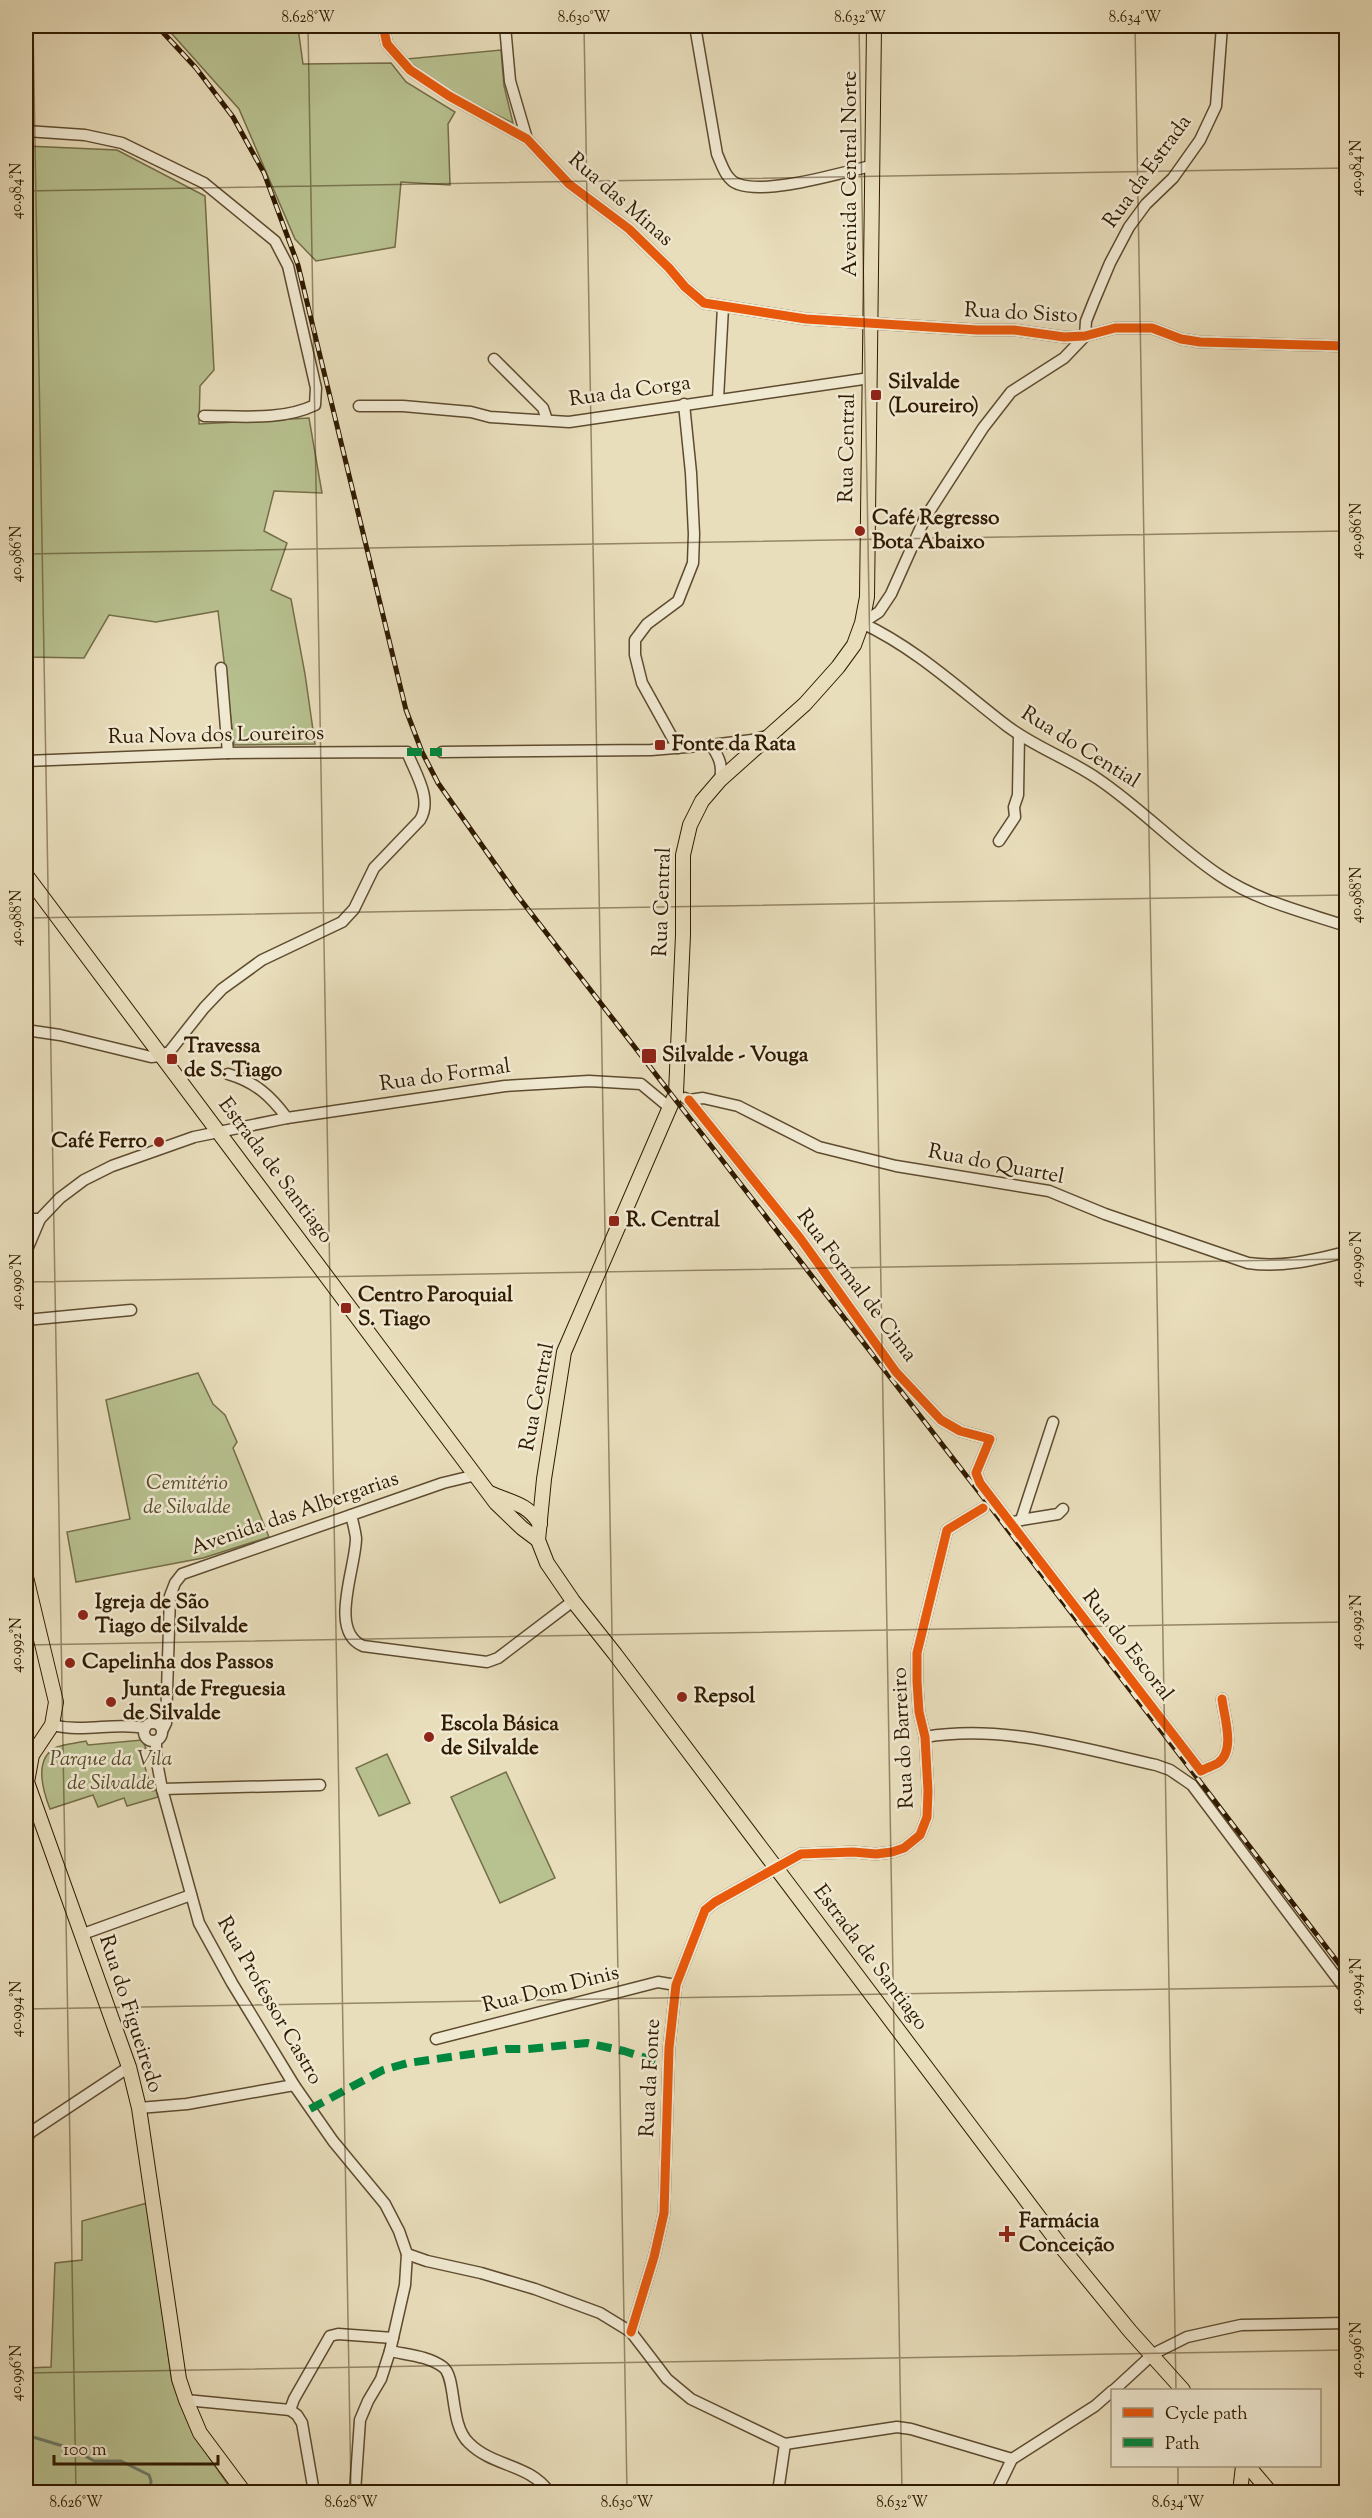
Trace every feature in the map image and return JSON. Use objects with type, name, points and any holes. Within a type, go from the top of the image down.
[{"type":"main road","name":"Avenida Central Norte","points":[[871,323],[874,26]]},
{"type":"main road","name":"Rua Central","points":[[537,1514],[564,1352],[670,1108],[683,1097],[683,855],[690,825],[702,801],[720,780],[805,704],[838,667],[854,645],[862,623],[867,597],[871,323]]},
{"type":"main road","name":"Estrada de Santiago","points":[[26,875],[490,1493],[495,1503],[508,1515],[537,1514],[547,1563],[573,1601],[777,1867],[925,2068],[1063,2249],[1130,2331],[1182,2389]]},
{"type":"main road","points":[[490,1493],[517,1503],[537,1514]]},
{"type":"main road","points":[[508,1515],[537,1514]]},
{"type":"main road","points":[[26,1577],[27,1592],[56,1702],[52,1725]]},
{"type":"main road","name":"Rua do Figueiredo","points":[[52,1725],[32,1755],[26,1782],[129,2067],[138,2108],[179,2379],[200,2433],[244,2493]]},
{"type":"main road","points":[[1240,2493],[1243,2467]]},
{"type":"main road","points":[[1249,2467],[1270,2493]]},
{"type":"street","name":"Rua das Minas","points":[[383,26],[387,44],[410,70],[449,96],[527,139],[569,184],[629,229],[704,303],[806,319],[871,323]]},
{"type":"street","name":"Rua das Minas","points":[[505,26],[510,81],[527,139]]},
{"type":"street","points":[[695,26],[717,154],[724,173],[737,184],[780,185],[872,166]]},
{"type":"street","name":"Rua da Estrada","points":[[1085,336],[1086,321],[1094,301],[1110,262],[1129,227],[1146,204],[1173,178],[1187,159],[1200,140],[1216,106],[1222,26]]},
{"type":"street","points":[[26,131],[85,135],[122,143],[204,183],[275,241],[288,266],[316,388],[315,405],[300,412],[273,415],[204,416]]},
{"type":"street","points":[[718,399],[723,307]]},
{"type":"street","name":"Rua do Sisto","points":[[871,323],[977,330],[1014,330],[1064,337],[1085,336],[1115,327],[1135,327],[1152,328],[1181,339],[1200,342],[1347,346]]},
{"type":"street","points":[[862,623],[879,612],[891,594],[925,519],[983,428],[1011,392],[1064,357],[1085,336]]},
{"type":"street","points":[[494,359],[543,408],[547,420]]},
{"type":"street","name":"Rua da Corga","points":[[359,406],[403,406],[471,412],[490,417],[569,422],[870,378]]},
{"type":"street","points":[[678,748],[642,683],[635,655],[635,640],[647,624],[678,601],[693,563],[692,483],[684,404]]},
{"type":"street","name":"Rua do Cential","points":[[862,623],[918,654],[1019,735],[1095,776],[1131,801],[1218,874],[1236,885],[1279,904],[1347,926]]},
{"type":"street","points":[[221,668],[228,753]]},
{"type":"street","points":[[999,841],[1015,817],[1014,807],[1018,795],[1019,735]]},
{"type":"street","points":[[442,752],[566,752],[678,748],[767,736]]},
{"type":"street","points":[[711,745],[720,759],[722,768],[720,780]]},
{"type":"street","name":"Rua Nova dos Loureiros","points":[[26,761],[228,753],[407,752],[424,794],[426,803],[424,813],[397,846],[374,868],[354,909],[342,922],[262,960],[222,989],[170,1051],[161,1056]]},
{"type":"street","points":[[26,1030],[60,1035],[151,1057],[161,1056]]},
{"type":"street","points":[[228,1074],[243,1078],[272,1097],[287,1118]]},
{"type":"street","name":"Rua do Formal","points":[[40,1219],[84,1180],[112,1166],[173,1143],[219,1131],[287,1118],[506,1086],[589,1081],[641,1084],[670,1108]]},
{"type":"street","name":"Rua do Quartel","points":[[683,1097],[703,1098],[738,1106],[819,1147],[896,1166],[1049,1191],[1105,1214],[1248,1263],[1271,1267],[1310,1262],[1347,1252]]},
{"type":"street","name":"Rua Formal de Cima","points":[[683,1097],[800,1238],[896,1372],[941,1420],[960,1431],[990,1439],[976,1473]]},
{"type":"street","points":[[26,1219],[40,1219],[26,1252]]},
{"type":"street","points":[[26,1320],[131,1310]]},
{"type":"street","points":[[1022,1520],[1053,1422]]},
{"type":"street","name":"Rua do Escoral","points":[[976,1473],[980,1483],[1010,1523],[1201,1771],[1220,1762],[1226,1754],[1228,1742],[1222,1699]]},
{"type":"street","name":"Avenida das Albergarias","points":[[159,1736],[166,1723],[170,1596],[174,1583],[182,1574],[443,1483],[476,1475]]},
{"type":"street","name":"Rua do Barreiro","points":[[777,1867],[801,1854],[853,1852],[876,1854],[898,1850],[920,1835],[927,1817],[925,1737],[919,1712],[917,1653],[944,1537],[952,1525],[984,1508]]},
{"type":"street","points":[[1010,1523],[1058,1514],[1063,1509]]},
{"type":"street","points":[[351,1515],[356,1539],[345,1624],[351,1639],[363,1646],[487,1662],[498,1658],[573,1601]]},
{"type":"street","name":"Avenida das Albergarias","points":[[148,1725],[165,1700]]},
{"type":"street","points":[[52,1725],[77,1730],[127,1724],[158,1724],[159,1736],[147,1739],[144,1734],[148,1725]]},
{"type":"street","points":[[925,1737],[953,1732],[972,1732],[1030,1738],[1156,1766],[1181,1776],[1207,1804],[1347,1990]]},
{"type":"street","name":"Rua Professor Castro","points":[[159,1736],[156,1757],[162,1789],[200,1923],[214,1952],[294,2085],[333,2142],[385,2204],[399,2230],[407,2254]]},
{"type":"street","points":[[162,1789],[320,1785]]},
{"type":"street","name":"Rua da Fonte","points":[[631,2332],[654,2257],[664,2213],[669,2048],[676,1985],[705,1910],[777,1867]]},
{"type":"street","points":[[82,1934],[191,1895]]},
{"type":"street","name":"Rua Dom Dinis","points":[[436,2039],[657,1982],[676,1985]]},
{"type":"street","points":[[26,2139],[31,2132],[129,2067]]},
{"type":"street","points":[[138,2108],[187,2104],[294,2085]]},
{"type":"street","points":[[355,2493],[360,2420],[368,2400],[381,2379],[390,2351],[405,2285],[407,2254],[535,2289],[600,2313],[631,2332],[667,2379],[691,2399],[785,2444],[897,2427],[911,2429],[1012,2459]]},
{"type":"street","points":[[1115,2389],[1142,2367],[1153,2354],[1187,2337],[1241,2325],[1347,2323]]},
{"type":"street","points":[[290,2410],[294,2398],[330,2336],[338,2334],[393,2338]]},
{"type":"street","points":[[390,2351],[430,2360],[445,2368],[449,2377],[457,2424],[467,2442],[485,2456],[535,2476],[549,2493]]},
{"type":"street","points":[[996,2493],[1012,2459],[1095,2406],[1111,2393]]},
{"type":"street","points":[[186,2400],[290,2410],[297,2415],[302,2423],[305,2452],[314,2493]]},
{"type":"street","points":[[778,2493],[785,2444]]},
{"type":"green space","points":[[165,26],[298,28],[303,64],[391,63],[406,82],[455,112],[448,124],[450,185],[401,182],[395,247],[316,261],[295,239],[239,109]]},
{"type":"green space","points":[[501,50],[504,86],[513,123],[445,89],[406,59]]},
{"type":"green space","points":[[26,146],[117,150],[205,196],[214,370],[200,386],[199,424],[309,418],[322,493],[274,491],[264,531],[287,543],[271,590],[291,599],[315,744],[234,745],[218,611],[156,622],[109,615],[84,658],[26,657]]},
{"type":"green space","name":"Cemitério de Silvalde","points":[[198,1373],[213,1404],[225,1415],[237,1442],[233,1448],[269,1537],[203,1558],[76,1582],[67,1532],[130,1519],[106,1400]]},
{"type":"green space","name":"Parque da Vila de Silvalde","points":[[142,1740],[146,1748],[140,1750],[152,1791],[156,1790],[158,1797],[127,1806],[124,1798],[98,1807],[93,1795],[50,1809],[43,1784],[42,1767],[50,1752],[60,1746],[86,1741],[88,1745]]},
{"type":"green space","points":[[387,1754],[410,1803],[379,1816],[356,1768]]},
{"type":"green space","points":[[506,1772],[555,1878],[500,1903],[451,1797]]},
{"type":"green space","points":[[147,2203],[172,2381],[193,2434],[233,2492],[26,2492],[26,2368],[51,2367],[55,2263],[82,2260],[82,2221]]},
{"type":"waterway","points":[[26,2435],[73,2449],[94,2461],[121,2461],[149,2475],[150,2492]]},
{"type":"railway","points":[[157,26],[196,68],[233,117],[264,173],[298,265],[406,710],[422,752],[438,783],[517,895],[989,1505],[1346,1973]]},
{"type":"marked path","points":[[407,752],[442,752]]},
{"type":"marked path","points":[[310,2109],[383,2070],[408,2063],[506,2049],[587,2043],[624,2051],[668,2065]]},
{"type":"cycle path","points":[[383,26],[387,44],[410,70],[449,96],[527,139],[569,184],[629,229],[685,287],[704,303],[806,319],[977,330],[1014,330],[1064,337],[1085,336],[1115,328],[1152,328],[1181,339],[1200,342],[1346,346]]},
{"type":"cycle path","points":[[689,1100],[800,1238],[896,1372],[941,1420],[960,1431],[990,1439],[976,1473],[980,1483],[1201,1771],[1218,1763],[1226,1750],[1228,1733],[1222,1699]]},
{"type":"cycle path","points":[[631,2332],[654,2257],[664,2213],[669,2048],[676,1985],[705,1910],[715,1902],[801,1854],[892,1852],[904,1848],[920,1835],[927,1817],[928,1791],[925,1737],[919,1712],[917,1653],[947,1530],[983,1508]]},
{"type":"place","name":"Silvalde (Loureiro)","points":[[876,395]]},
{"type":"place","name":"Café Regresso Bota Abaixo","points":[[860,531]]},
{"type":"place","name":"Fonte da Rata","points":[[660,745]]},
{"type":"place","name":"Silvalde - Vouga","points":[[649,1056]]},
{"type":"place","name":"Travessa de S. Tiago","points":[[172,1059]]},
{"type":"place","name":"Café Ferro","points":[[159,1142]]},
{"type":"place","name":"R. Central","points":[[614,1221]]},
{"type":"place","name":"Centro Paroquial S. Tiago","points":[[346,1308]]},
{"type":"place","name":"Igreja de São Tiago de Silvalde","points":[[83,1615]]},
{"type":"place","name":"Capelinha dos Passos","points":[[70,1663]]},
{"type":"place","name":"Repsol","points":[[682,1697]]},
{"type":"place","name":"Junta de Freguesia de Silvalde","points":[[111,1702]]},
{"type":"place","name":"Escola Básica de Silvalde","points":[[429,1737]]},
{"type":"place","name":"Farmácia Conceição","points":[[1007,2234]]}]
